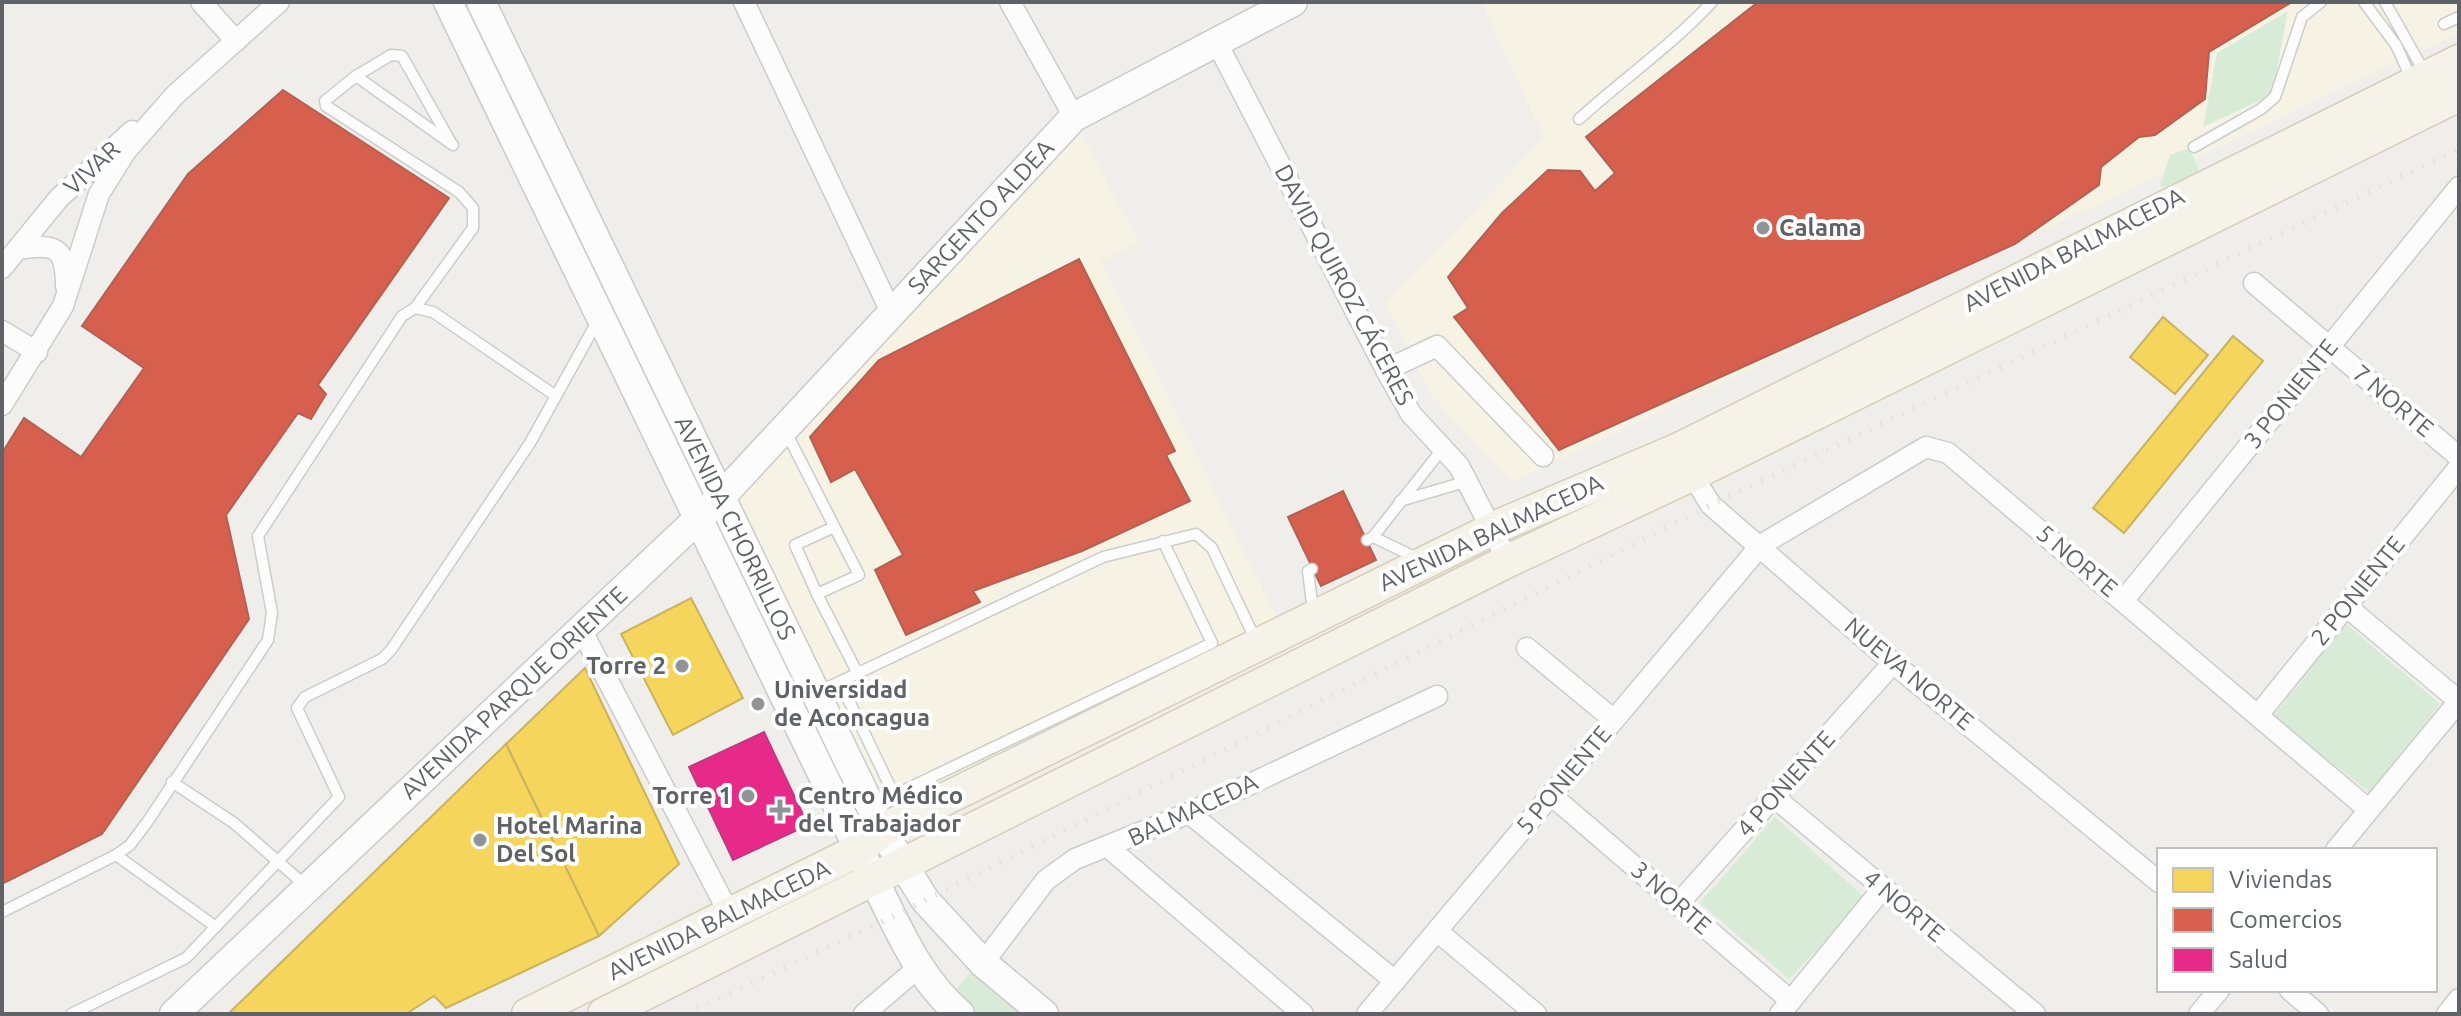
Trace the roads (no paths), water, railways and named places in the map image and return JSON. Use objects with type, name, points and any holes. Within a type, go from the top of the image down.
[{"type":"main road","name":"AVENIDA BALMACEDA","points":[[604,1014],[1508,561],[1685,462],[2459,61]]},
{"type":"main road","name":"AVENIDA BALMACEDA","points":[[528,1014],[1491,530],[1685,462],[2459,95]]},
{"type":"street","points":[[201,2],[236,41]]},
{"type":"street","points":[[2,405],[37,352],[66,298],[99,194],[126,151],[175,95],[279,2]]},
{"type":"street","name":"AVENIDA CHORRILLOS","points":[[448,2],[699,519],[871,840],[905,865],[925,900],[983,963],[1044,1014]]},
{"type":"street","name":"AVENIDA CHORRILLOS","points":[[481,2],[720,498],[828,688],[871,840]]},
{"type":"street","points":[[744,2],[891,312]]},
{"type":"street","points":[[1010,2],[1074,117]]},
{"type":"street","name":"SARGENTO ALDEA","points":[[720,498],[1074,117],[1293,2]]},
{"type":"street","name":"DAVID QUIROZ CÁCERES","points":[[1216,41],[1386,370],[1411,414],[1468,481],[1508,561]]},
{"type":"street","name":"VIVAR","points":[[2,268],[96,161],[175,95]]},
{"type":"street","points":[[534,179],[560,167]]},
{"type":"street","name":"3 PONIENTE","points":[[2123,601],[2329,347],[2455,200]]},
{"type":"street","points":[[18,249],[45,244],[59,251],[66,265],[66,298]]},
{"type":"street","name":"7 NORTE","points":[[2254,283],[2459,457]]},
{"type":"street","points":[[2,331],[37,352]]},
{"type":"street","points":[[1386,370],[1437,346],[1543,456]]},
{"type":"street","name":"5 NORTE","points":[[1761,545],[1926,447],[1948,453],[2369,810]]},
{"type":"street","name":"NUEVA NORTE","points":[[1685,462],[1711,505],[1761,545],[1893,663],[2157,880]]},
{"type":"street","name":"2 PONIENTE","points":[[2258,715],[2459,467]]},
{"type":"street","name":"AVENIDA PARQUE ORIENTE","points":[[174,1014],[720,498]]},
{"type":"street","name":"5 PONIENTE","points":[[1367,1014],[1761,545]]},
{"type":"street","points":[[2338,848],[2459,701],[2346,606]]},
{"type":"street","points":[[582,631],[730,915]]},
{"type":"street","points":[[1527,648],[1614,720]]},
{"type":"street","name":"4 PONIENTE","points":[[1678,904],[1893,663]]},
{"type":"street","name":"BALMACEDA","points":[[983,963],[1046,880],[1075,859],[1109,848],[1189,813],[1437,696]]},
{"type":"street","name":"3 NORTE","points":[[1551,795],[1678,904],[1785,1007]]},
{"type":"street","name":"4 NORTE","points":[[1774,797],[2022,1010]]},
{"type":"street","points":[[1189,813],[1395,981]]},
{"type":"street","points":[[871,840],[875,880],[919,967],[943,999],[960,1014]]},
{"type":"street","points":[[1109,848],[1303,1014]]},
{"type":"street","name":"AVENIDA PARQUE ORIENTE","points":[[190,1014],[307,887]]},
{"type":"street","points":[[1785,1007],[1883,888]]},
{"type":"street","points":[[1437,931],[1536,1014]]},
{"type":"street","points":[[864,1014],[919,967]]},
{"type":"street","points":[[2199,1014],[2217,992]]},
{"type":"street","points":[[2292,992],[2318,1014]]},
{"type":"street","points":[[2447,1014],[2459,999]]},
{"type":"lane","points":[[1579,119],[1625,77],[1678,39],[1712,2]]},
{"type":"lane","points":[[2194,147],[2261,109],[2275,97],[2302,17],[2321,2]]},
{"type":"lane","points":[[2364,2],[2420,80]]},
{"type":"lane","points":[[2385,2],[2408,38],[2420,80]]},
{"type":"lane","points":[[2444,24],[2459,17]]},
{"type":"lane","points":[[2,912],[130,845],[268,640],[272,613],[258,536],[402,316],[415,308],[473,228],[473,208],[459,192],[326,106],[328,96],[356,76],[391,55],[402,56],[453,145],[356,76]]},
{"type":"lane","points":[[415,308],[433,312],[556,396]]},
{"type":"lane","points":[[71,1014],[186,958],[339,797],[297,708],[305,697],[382,659],[391,650],[530,443],[601,316]]},
{"type":"lane","points":[[784,428],[859,575],[817,594]]},
{"type":"lane","points":[[1425,562],[1370,538],[1430,468],[1443,448]]},
{"type":"lane","points":[[1398,502],[1468,481]]},
{"type":"lane","points":[[834,527],[795,545],[858,674]]},
{"type":"lane","points":[[1163,541],[1212,643],[894,795],[828,688],[1103,557],[1163,541],[1196,534],[1212,548],[1258,645]]},
{"type":"lane","points":[[1312,569],[1308,571],[1313,617]]},
{"type":"lane","points":[[172,782],[234,823],[307,887]]},
{"type":"lane","points":[[116,855],[216,927]]},
{"type":"railway","points":[[686,1014],[894,916],[1711,505],[2459,149]]},
{"type":"place","name":"Calama","points":[[1763,228]]},
{"type":"place","name":"Torre 2","points":[[682,666]]},
{"type":"place","name":"Universidad de Aconcagua","points":[[758,704]]},
{"type":"place","name":"Torre 1","points":[[748,796]]},
{"type":"place","name":"Centro Médico del Trabajador","points":[[780,810]]},
{"type":"place","name":"Hotel Marina Del Sol","points":[[480,840]]}]
